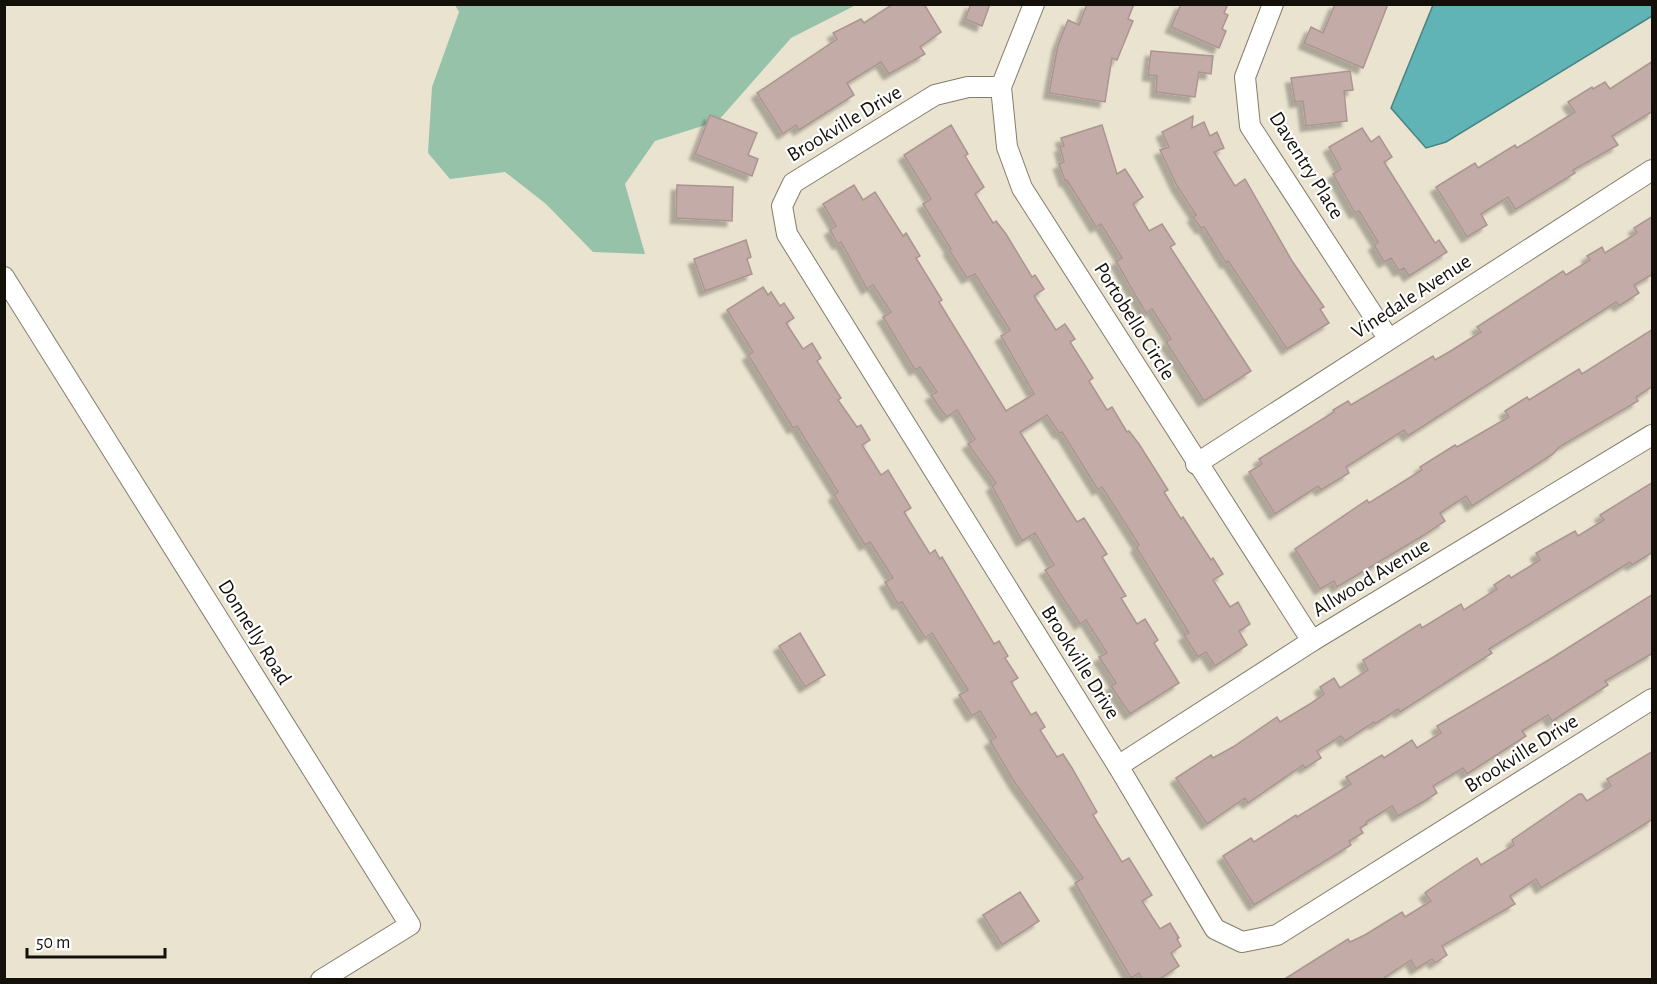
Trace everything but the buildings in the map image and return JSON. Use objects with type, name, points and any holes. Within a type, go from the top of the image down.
[{"type":"street","name":"Portobello Circle","points":[[1034,4],[1001,87],[1008,147],[1022,188],[1196,464],[1311,640]]},
{"type":"street","name":"Daventry Place","points":[[1273,4],[1245,77],[1250,126],[1388,338]]},
{"type":"street","name":"Brookville Drive","points":[[1001,87],[968,87],[935,95],[793,183],[782,206],[788,234],[1118,766],[1215,929],[1242,942],[1277,935],[1653,699]]},
{"type":"street","name":"Vinedale Avenue","points":[[1196,464],[1388,338],[1653,170]]},
{"type":"street","name":"Donnelly Road","points":[[4,277],[410,925],[321,980]]},
{"type":"street","name":"Allwood Avenue","points":[[1118,766],[1311,640],[1653,435]]},
{"type":"green space","points":[[455,5],[856,5],[791,38],[718,121],[655,141],[625,184],[645,254],[593,252],[546,204],[505,172],[450,179],[428,153],[432,87],[459,12]]},
{"type":"water","points":[[1433,5],[1652,5],[1652,16],[1446,142],[1426,148],[1391,108]]}]
